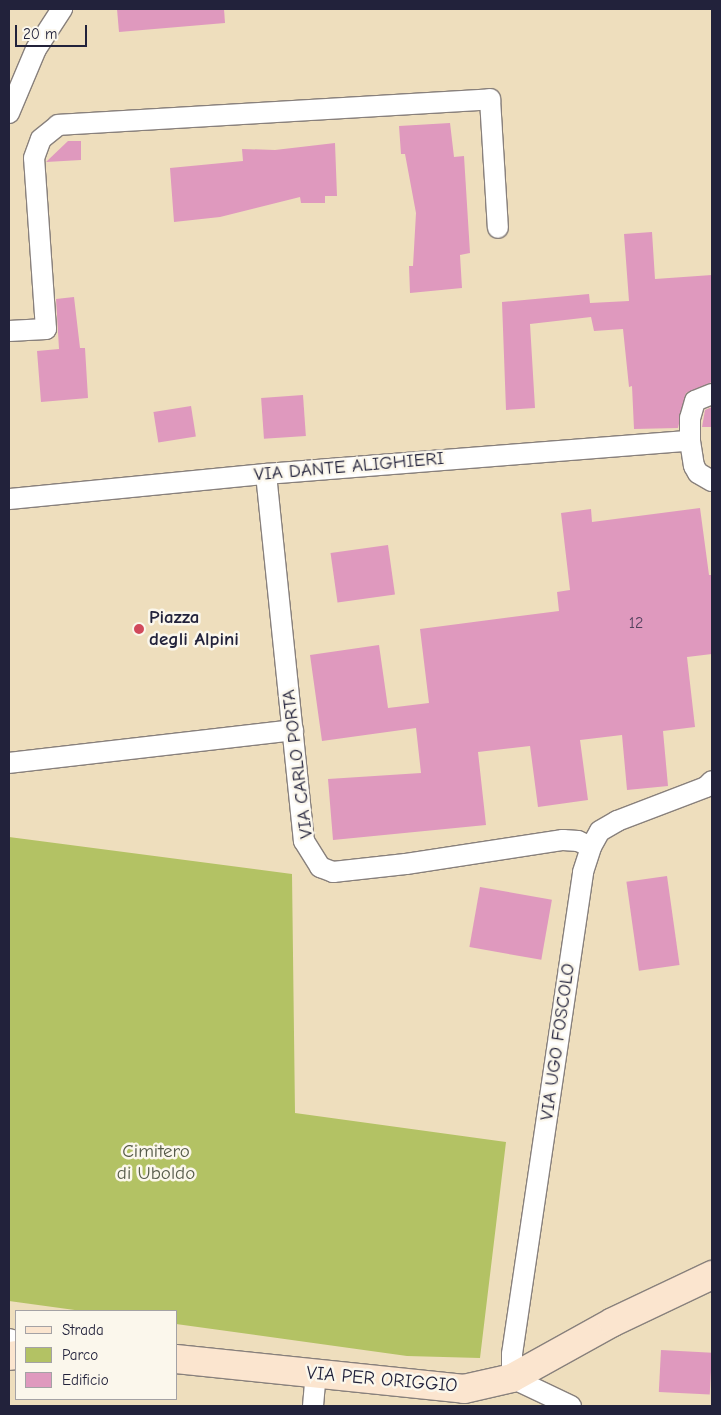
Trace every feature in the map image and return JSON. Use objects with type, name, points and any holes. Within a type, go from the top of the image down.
[{"type":"street","points":[[9,113],[36,49],[62,9]]},
{"type":"street","points":[[9,331],[46,329],[34,158],[41,139],[58,125],[490,99],[498,228]]},
{"type":"street","points":[[712,394],[695,402],[690,418],[690,441],[694,466],[698,473],[712,481]]},
{"type":"street","name":"VIA DANTE ALIGHIERI","points":[[9,499],[266,474],[690,441]]},
{"type":"street","name":"VIA CARLO PORTA","points":[[266,474],[304,840],[320,867],[333,872],[406,864],[563,840],[578,841],[591,847]]},
{"type":"street","points":[[9,763],[293,730]]},
{"type":"street","name":"VIA UGO FOSCOLO","points":[[512,1378],[514,1344],[579,902],[591,847],[600,831],[617,821],[706,787],[712,781]]},
{"type":"street","name":"VIA PER ORIGGIO","points":[[178,1359],[464,1388],[512,1378],[613,1322],[712,1274]]},
{"type":"street","points":[[313,1406],[316,1374]]},
{"type":"street","points":[[512,1378],[571,1406]]},
{"type":"green space","name":"Cimitero di Uboldo","points":[[9,837],[292,874],[295,1113],[506,1142],[480,1358],[407,1356],[178,1324],[178,1310],[75,1310],[9,1301]]},
{"type":"building","points":[[117,9],[224,9],[225,23],[119,32]]},
{"type":"building","points":[[450,123],[454,157],[464,156],[470,253],[460,255],[462,288],[410,293],[409,266],[413,266],[416,213],[405,154],[401,154],[399,126]]},
{"type":"building","points":[[68,141],[81,141],[81,160],[46,162]]},
{"type":"building","points":[[335,143],[337,196],[325,196],[325,203],[301,203],[300,197],[220,217],[174,222],[170,168],[243,161],[242,149],[275,150]]},
{"type":"building","points":[[652,232],[655,279],[712,275],[712,382],[686,393],[678,428],[634,429],[632,386],[629,387],[623,329],[594,331],[591,317],[530,324],[535,408],[506,410],[502,302],[589,294],[590,303],[629,301],[624,234]]},
{"type":"building","points":[[74,297],[80,348],[85,348],[88,398],[41,402],[37,351],[59,349],[56,299]]},
{"type":"building","points":[[303,395],[306,436],[264,439],[261,398]]},
{"type":"building","points":[[191,406],[196,437],[158,443],[153,412]]},
{"type":"building","points":[[712,407],[712,427],[702,427],[705,410]]},
{"type":"building","points":[[700,508],[709,575],[712,575],[712,654],[687,657],[695,727],[663,731],[668,786],[627,790],[622,735],[580,740],[588,800],[538,807],[530,746],[478,752],[486,825],[333,840],[328,779],[421,773],[416,728],[322,741],[310,655],[379,645],[388,708],[429,703],[420,629],[559,611],[557,592],[570,590],[561,513],[591,509],[592,522]]},
{"type":"building","points":[[388,545],[395,595],[338,603],[331,553]]},
{"type":"building","points":[[667,876],[680,965],[639,971],[626,882]]},
{"type":"building","points":[[480,887],[552,900],[541,960],[469,947]]},
{"type":"building","points":[[661,1350],[712,1353],[710,1395],[659,1392]]},
{"type":"place","name":"Piazza degli Alpini","points":[[139,629]]}]
